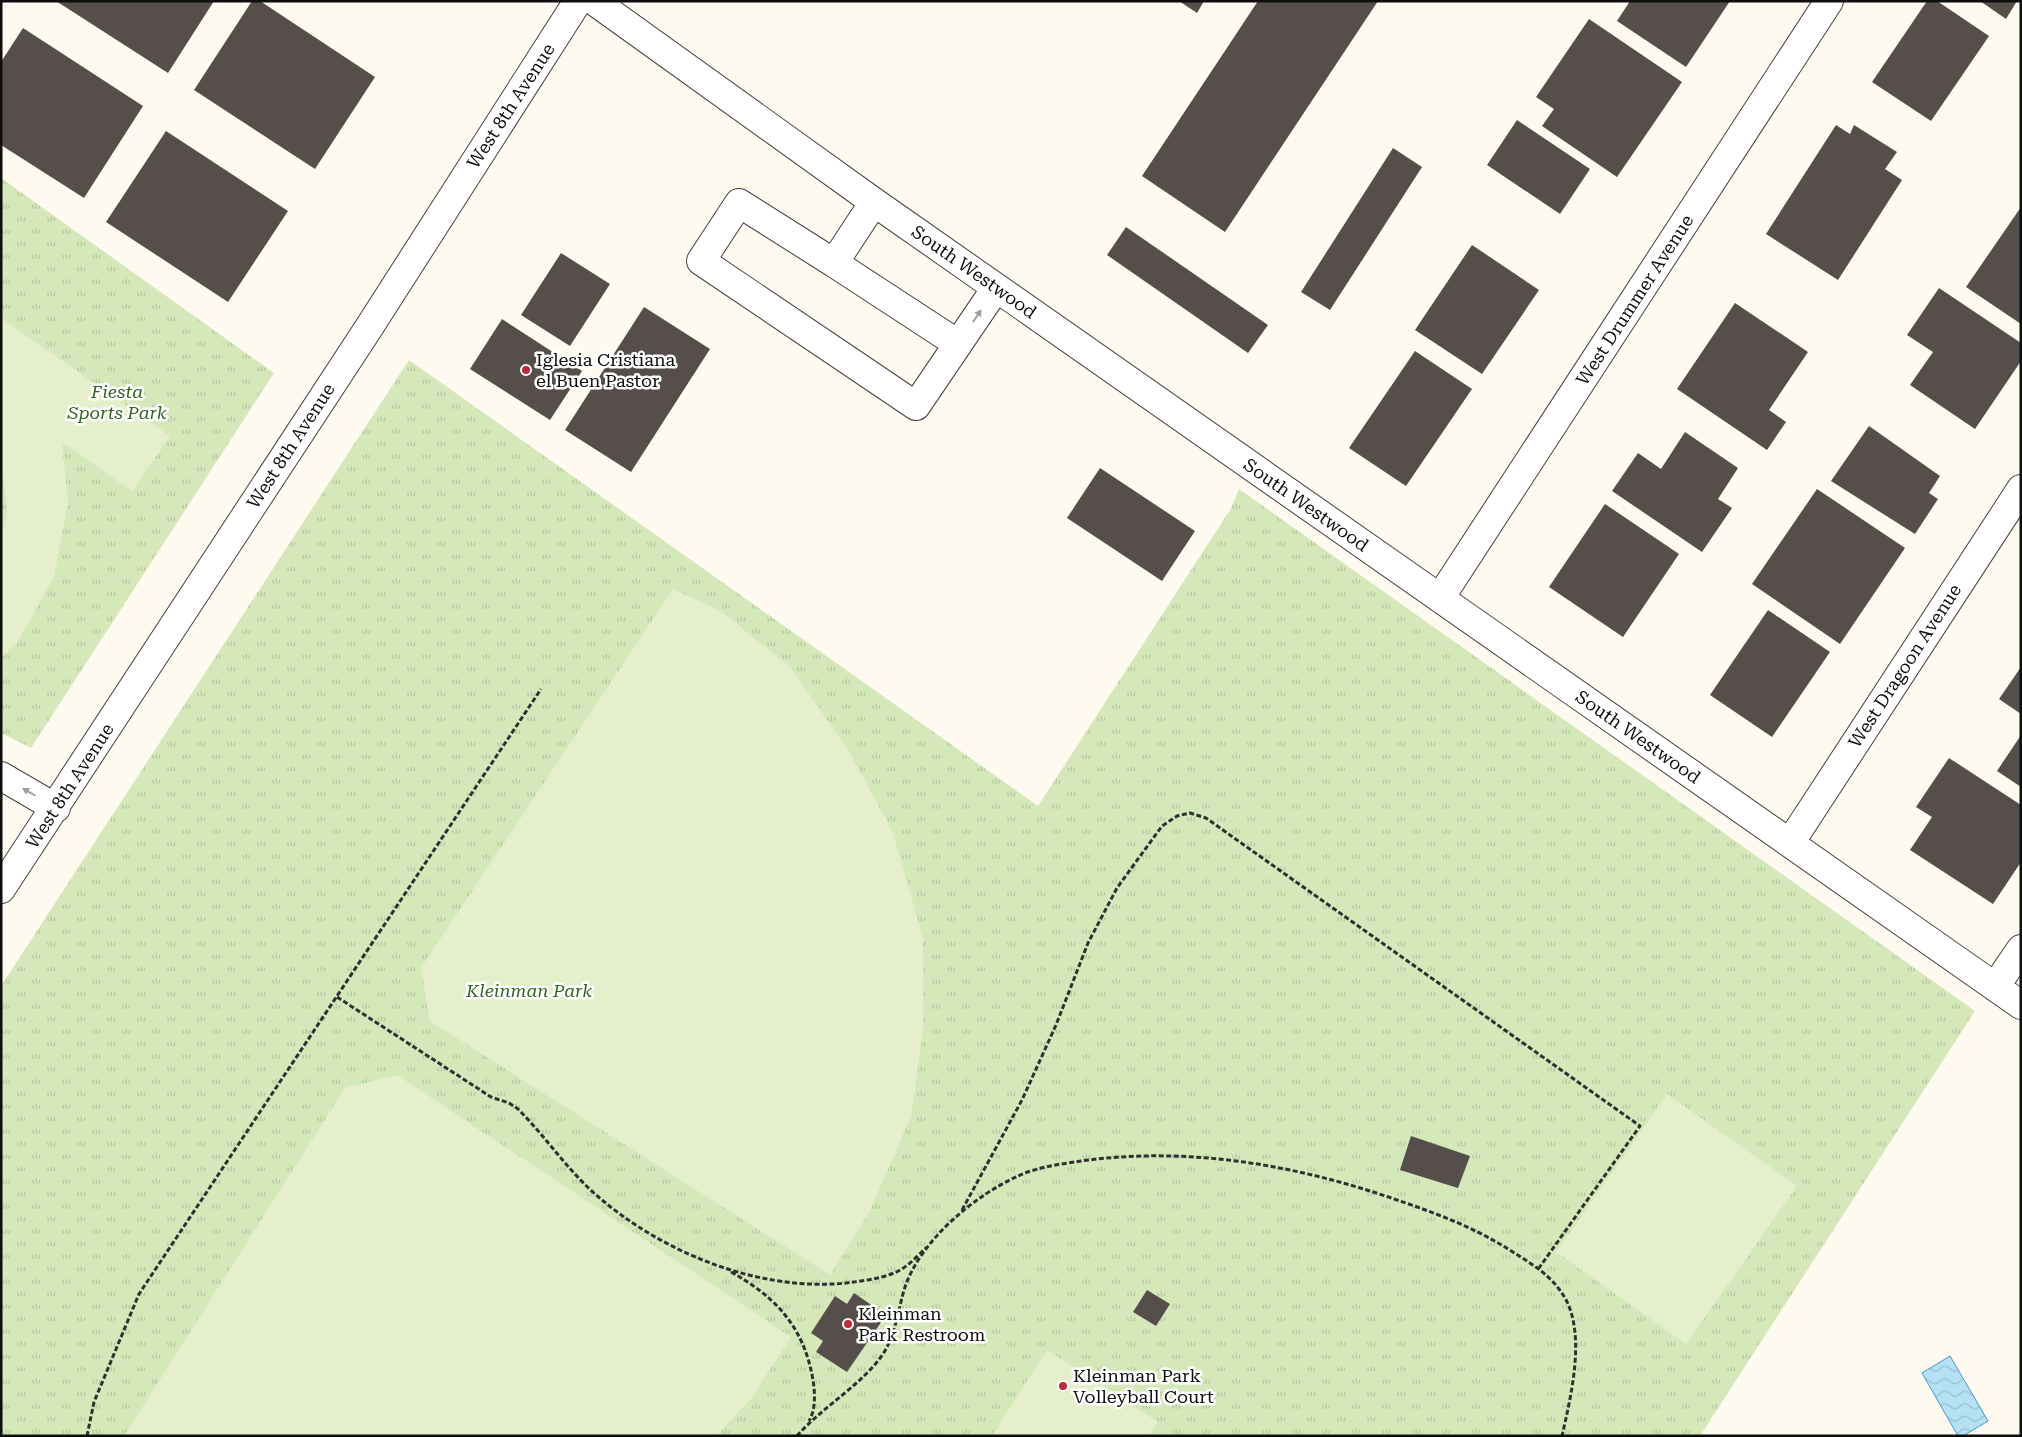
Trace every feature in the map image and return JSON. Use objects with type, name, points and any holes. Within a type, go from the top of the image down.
[{"type":"street","name":"West 8th Avenue","points":[[1,890],[368,329],[578,1]]},
{"type":"street","name":"South Westwood","points":[[594,1],[996,288],[2021,1005]]},
{"type":"street","name":"West Drummer Avenue","points":[[1440,598],[1829,1]]},
{"type":"street","points":[[834,263],[874,202]]},
{"type":"street","points":[[958,344],[740,203],[701,261],[916,406],[996,288]]},
{"type":"street","name":"West Dragoon Avenue","points":[[1790,843],[2021,490]]},
{"type":"street","points":[[1,776],[56,808]]},
{"type":"street","points":[[1995,987],[2021,949]]},
{"type":"path","points":[[87,1436],[94,1402],[139,1294],[541,689]]},
{"type":"path","points":[[962,1210],[1038,1066],[1100,917],[1130,870],[1162,826],[1177,816],[1190,813],[1206,818],[1640,1126],[1538,1268]]},
{"type":"path","points":[[337,997],[491,1097],[509,1103],[518,1109],[582,1182],[636,1224],[688,1253],[722,1267],[751,1276],[791,1284],[830,1284],[860,1281],[896,1273],[933,1241],[962,1210],[1017,1176],[1071,1163],[1124,1156],[1237,1161],[1315,1175],[1416,1206],[1468,1227],[1538,1268],[1557,1285],[1566,1300],[1575,1330],[1574,1373],[1562,1436]]},
{"type":"path","points":[[797,1436],[808,1423],[871,1368],[883,1353],[891,1338],[905,1286],[916,1264],[933,1241]]},
{"type":"path","points":[[722,1267],[742,1278],[777,1303],[800,1337],[807,1354],[814,1386],[814,1405],[808,1423]]},
{"type":"green space","name":"Fiesta Sports Park","points":[[1,178],[274,373],[31,748],[1,733]]},
{"type":"green space","points":[[1,318],[170,436],[132,491],[62,442],[68,503],[54,577],[17,643],[1,658],[1,536],[7,511],[1,461]]},
{"type":"green space","name":"Kleinman Park","points":[[409,360],[1038,806],[1230,510],[1239,489],[1975,1011],[1700,1436],[1,1436],[1,986]]},
{"type":"green space","points":[[673,589],[721,611],[790,667],[847,748],[892,830],[923,938],[923,1031],[911,1116],[870,1211],[830,1275],[430,1021],[421,968]]},
{"type":"green space","points":[[397,1075],[791,1337],[750,1400],[716,1436],[124,1436],[345,1088]]},
{"type":"green space","points":[[1667,1094],[1797,1186],[1686,1344],[1556,1252]]},
{"type":"green space","name":"Kleinman Park Volleyball Court","points":[[1047,1350],[1158,1422],[1149,1436],[992,1436]]},
{"type":"water","points":[[1950,1356],[1988,1421],[1963,1436],[1958,1436],[1922,1373]]},
{"type":"building","points":[[56,1],[214,1],[168,73]]},
{"type":"building","points":[[252,1],[260,1],[375,77],[315,169],[194,90]]},
{"type":"building","points":[[1179,1],[1204,1],[1197,13]]},
{"type":"building","points":[[1258,1],[1378,1],[1225,232],[1142,176]]},
{"type":"building","points":[[1630,1],[1730,1],[1686,67],[1617,21]]},
{"type":"building","points":[[1927,1],[1937,1],[1989,36],[1931,121],[1872,82]]},
{"type":"building","points":[[1980,1],[2017,1],[2006,19]]},
{"type":"building","points":[[1589,19],[1682,82],[1617,177],[1542,126],[1554,109],[1536,97]]},
{"type":"building","points":[[23,28],[143,106],[84,198],[1,145],[1,62]]},
{"type":"building","points":[[1517,120],[1590,169],[1560,214],[1487,165]]},
{"type":"building","points":[[1836,125],[1850,134],[1854,125],[1897,152],[1885,169],[1902,180],[1838,280],[1766,234]]},
{"type":"building","points":[[166,131],[288,211],[228,302],[106,222]]},
{"type":"building","points":[[1393,148],[1422,167],[1330,310],[1301,292]]},
{"type":"building","points":[[2021,207],[2021,324],[1966,287]]},
{"type":"building","points":[[1126,227],[1268,325],[1248,353],[1107,255]]},
{"type":"building","points":[[1472,245],[1539,290],[1482,374],[1415,330]]},
{"type":"building","points":[[561,253],[610,284],[570,346],[521,315]]},
{"type":"building","points":[[1939,288],[2021,343],[2021,361],[1975,429],[1910,385],[1933,352],[1907,335]]},
{"type":"building","points":[[1735,303],[1808,352],[1769,410],[1786,422],[1767,450],[1677,389]]},
{"type":"building","points":[[644,307],[710,349],[631,472],[565,430]]},
{"type":"building","name":"Iglesia Cristiana el Buen Pastor","points":[[502,319],[582,371],[550,420],[470,369]]},
{"type":"building","points":[[1415,351],[1472,389],[1406,486],[1349,448]]},
{"type":"building","points":[[1869,426],[1940,476],[1929,493],[1938,499],[1915,534],[1831,481]]},
{"type":"building","points":[[1685,432],[1738,468],[1718,499],[1732,508],[1702,552],[1612,491],[1638,453],[1661,469]]},
{"type":"building","points":[[1100,468],[1195,531],[1162,581],[1067,518]]},
{"type":"building","points":[[1817,489],[1905,548],[1840,644],[1752,584]]},
{"type":"building","points":[[1605,504],[1679,554],[1623,637],[1549,587]]},
{"type":"building","points":[[1768,610],[1830,652],[1772,737],[1710,695]]},
{"type":"building","points":[[2021,667],[2021,714],[1999,699]]},
{"type":"building","points":[[2021,735],[2021,787],[1997,771]]},
{"type":"building","points":[[1949,758],[2021,805],[2021,862],[1993,904],[1910,850],[1932,817],[1916,807]]},
{"type":"building","points":[[1411,1136],[1470,1156],[1458,1188],[1400,1170]]},
{"type":"building","points":[[1147,1290],[1170,1304],[1156,1326],[1133,1312]]},
{"type":"building","name":"Kleinman Park Restroom","points":[[854,1293],[886,1315],[847,1372],[816,1352],[823,1341],[811,1333],[835,1296],[847,1304]]},
{"type":"place","name":"Iglesia Cristiana el Buen Pastor","points":[[526,370]]},
{"type":"place","name":"Kleinman Park Restroom","points":[[848,1324]]},
{"type":"place","name":"Kleinman Park Volleyball Court","points":[[1063,1386]]}]
